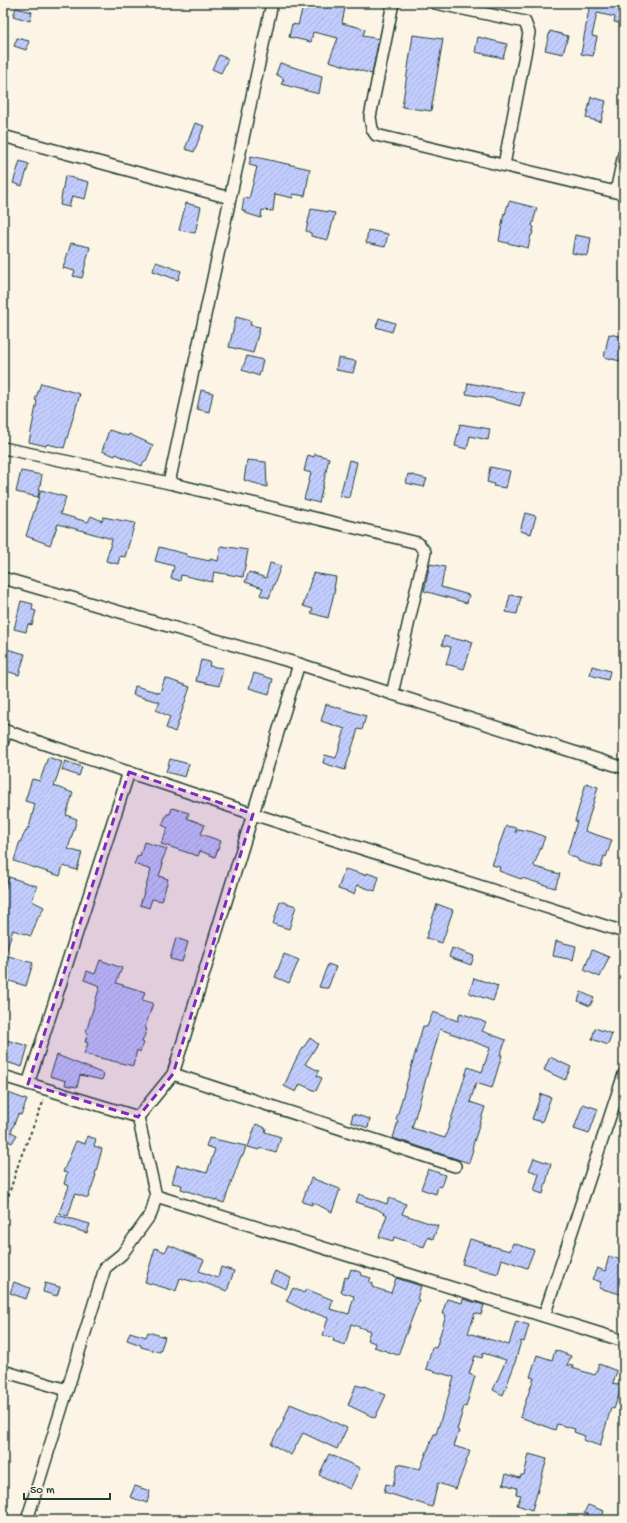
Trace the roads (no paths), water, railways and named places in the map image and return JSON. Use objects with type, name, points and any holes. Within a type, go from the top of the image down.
[{"type":"street","points":[[169,483],[272,3]]},
{"type":"street","points":[[393,3],[370,117],[372,129],[376,135],[620,193],[624,154]]},
{"type":"street","points":[[435,3],[525,22],[529,33],[504,165]]},
{"type":"street","points":[[3,136],[230,198]]},
{"type":"street","points":[[3,448],[169,483],[418,543],[425,552],[392,694]]},
{"type":"street","points":[[3,578],[299,664],[624,768]]},
{"type":"street","points":[[138,1117],[173,1074],[299,664]]},
{"type":"street","points":[[4,734],[129,772],[253,814],[624,932]]},
{"type":"street","points":[[28,1084],[129,772]]},
{"type":"street","points":[[173,1074],[455,1166]]},
{"type":"street","points":[[544,1316],[624,1074]]},
{"type":"street","points":[[3,1076],[138,1117]]},
{"type":"street","points":[[27,1520],[105,1268],[122,1254],[151,1214],[156,1196],[138,1117]]},
{"type":"street","points":[[156,1196],[624,1341]]},
{"type":"street","points":[[3,1371],[67,1390]]}]
